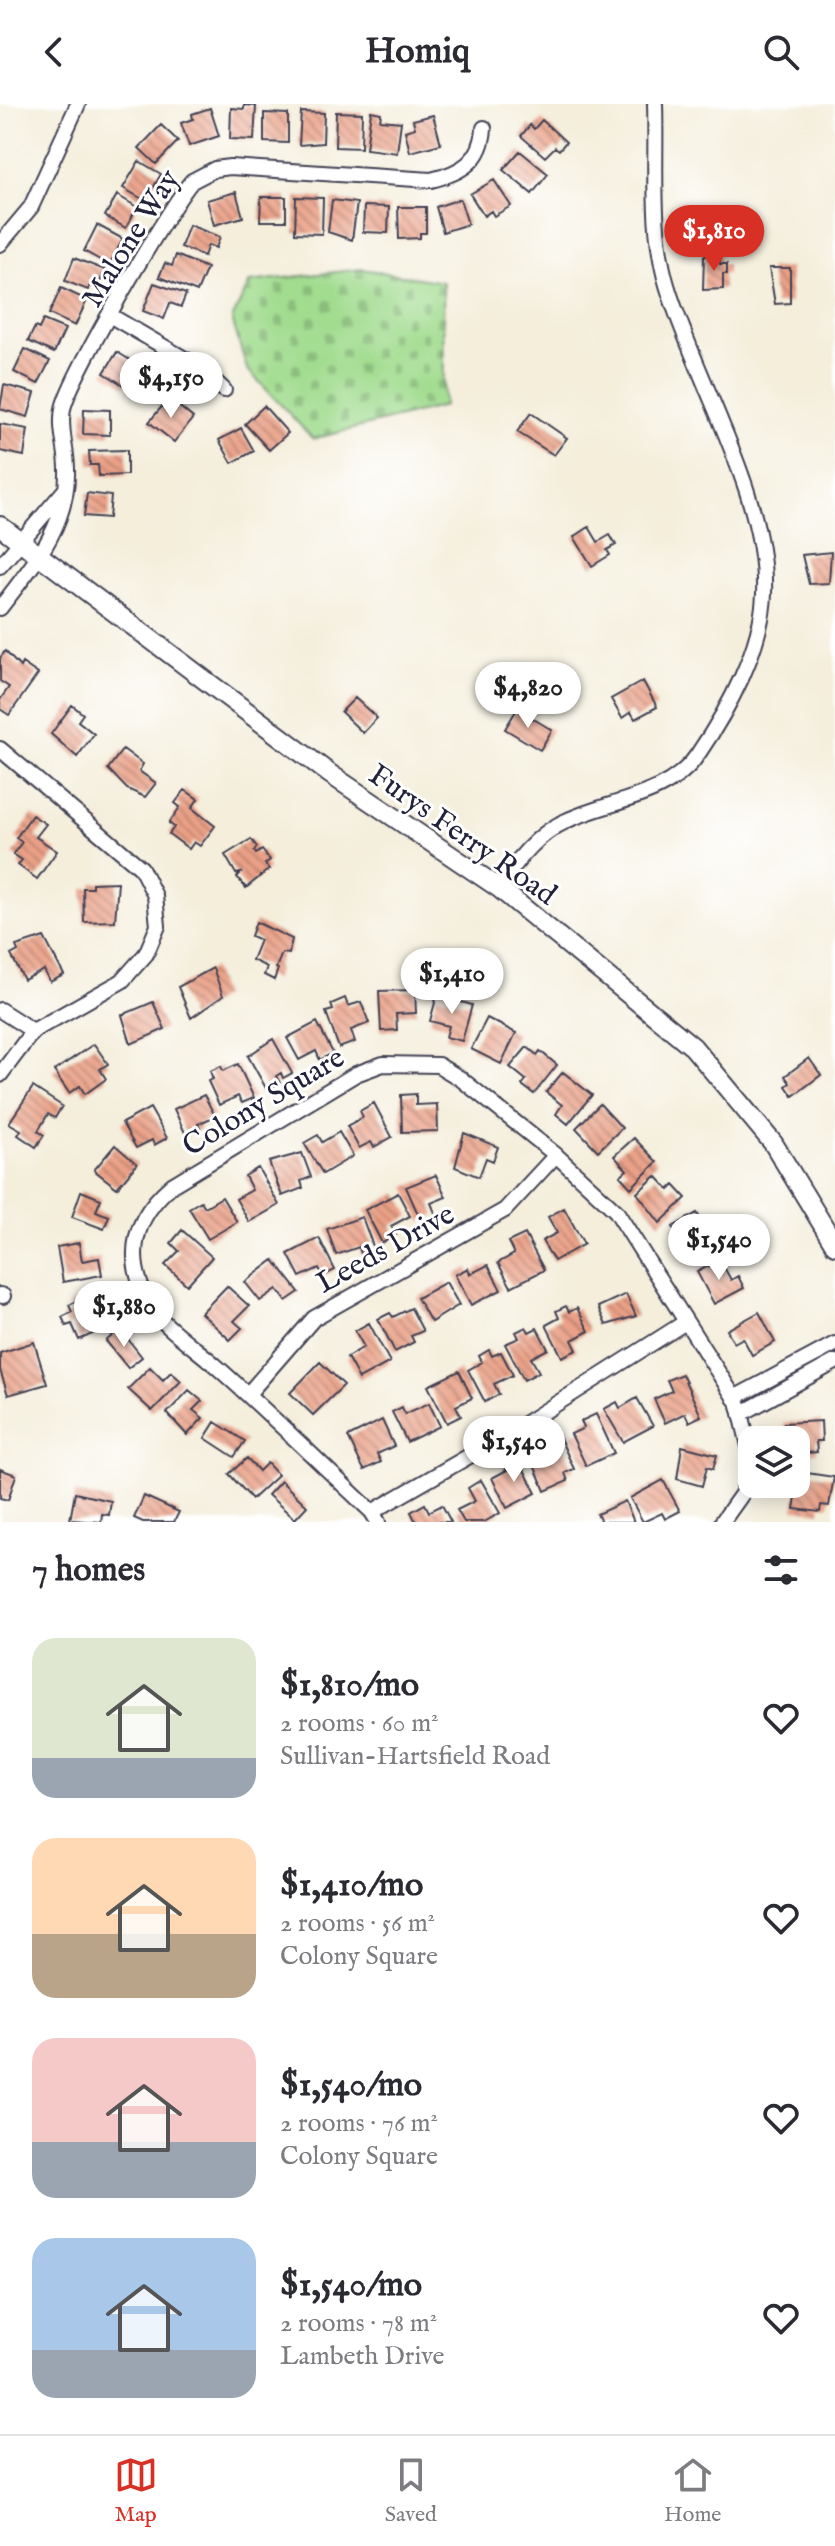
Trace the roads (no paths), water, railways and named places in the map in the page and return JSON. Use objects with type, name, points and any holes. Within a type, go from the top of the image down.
[{"type":"main road","name":"Furys Ferry Road","points":[[0,526],[330,774],[499,888],[693,1047],[773,1143],[835,1245]]},
{"type":"street","points":[[0,244],[31,207],[78,104]]},
{"type":"street","points":[[499,888],[518,858],[564,821],[672,782],[697,757],[752,652],[764,596],[762,549],[739,472],[687,347],[665,280],[657,208],[655,104]]},
{"type":"street","name":"Malone Way","points":[[0,608],[41,554],[62,515],[67,471],[61,426],[63,406],[111,316],[186,188],[202,174],[230,167],[431,180],[448,176],[471,163],[483,145],[484,128]]},
{"type":"street","points":[[111,316],[202,369],[224,390]]},
{"type":"street","points":[[0,566],[65,489]]},
{"type":"street","points":[[0,749],[79,812],[141,868],[155,896],[158,926],[146,954],[122,981],[33,1031],[0,1075]]},
{"type":"street","points":[[0,1010],[33,1031]]},
{"type":"street","name":"Colony Square","points":[[375,1517],[248,1394],[151,1307],[139,1282],[135,1257],[137,1229],[151,1203],[172,1185],[356,1074],[383,1064],[438,1065],[461,1079],[556,1155],[616,1211],[734,1398],[741,1414],[751,1454],[749,1474],[742,1494],[722,1522]]},
{"type":"street","name":"Leeds Drive","points":[[248,1394],[314,1318],[505,1210],[556,1155]]},
{"type":"street","points":[[375,1517],[684,1323]]},
{"type":"street","points":[[734,1398],[835,1344]]},
{"type":"street","points":[[741,1414],[835,1362]]}]
